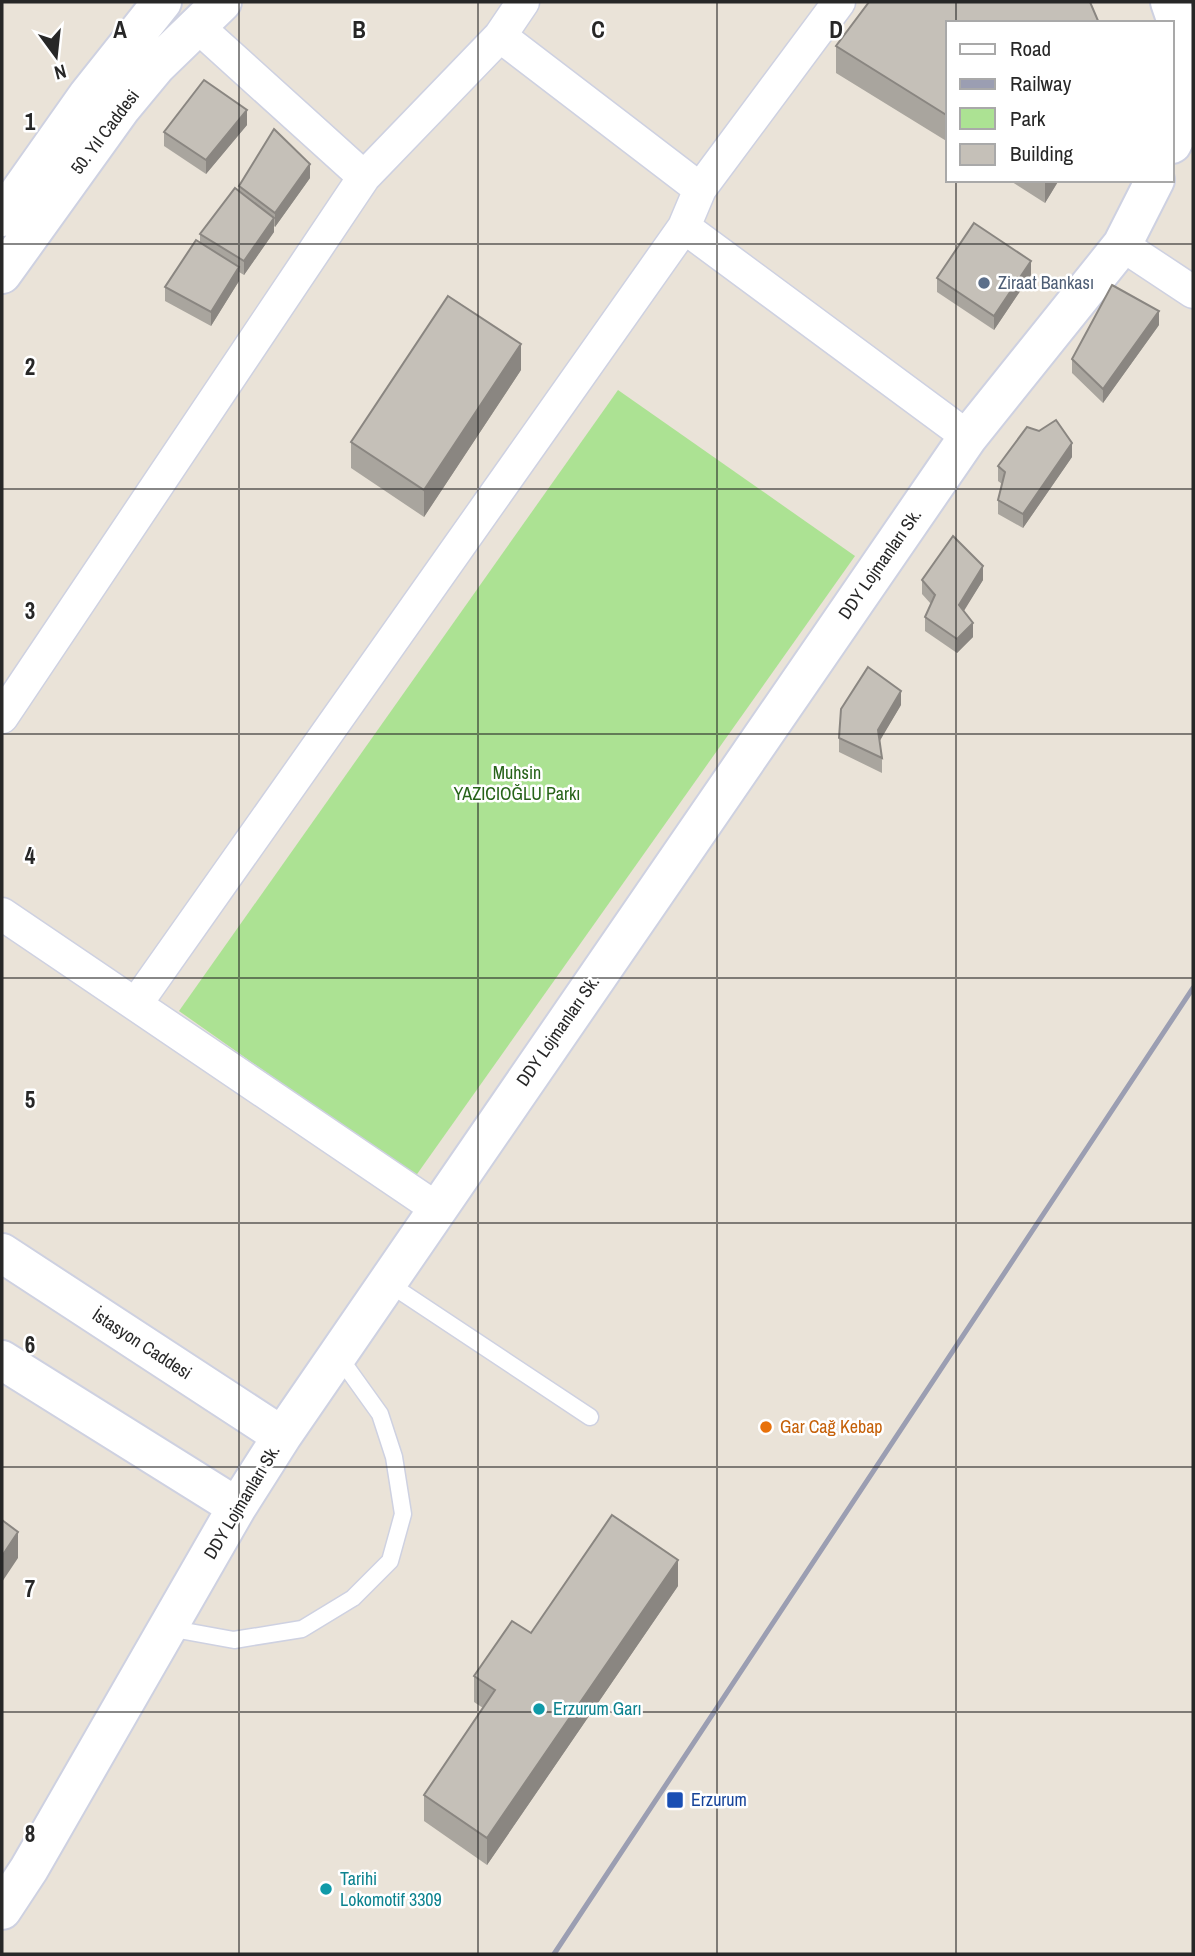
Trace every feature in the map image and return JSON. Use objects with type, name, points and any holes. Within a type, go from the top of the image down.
[{"type":"street","name":"50. Yıl Caddesi","points":[[2,217],[88,94],[162,2]]},
{"type":"street","points":[[2,717],[364,177],[500,36],[523,2]]},
{"type":"street","points":[[136,1004],[684,227],[700,188],[839,2]]},
{"type":"street","points":[[1170,2],[1185,46],[1189,88],[1184,120],[1174,140]]},
{"type":"street","name":"50. Yıl Caddesi","points":[[2,274],[122,107],[156,66],[209,14]]},
{"type":"street","points":[[209,14],[364,177]]},
{"type":"street","points":[[500,36],[700,188]]},
{"type":"street","name":"DDY Lojmanları Sk.","points":[[2,1910],[29,1869],[237,1507],[282,1436],[436,1208],[968,437],[1122,245],[1154,182]]},
{"type":"street","points":[[684,227],[968,437]]},
{"type":"street","points":[[1122,245],[1193,292]]},
{"type":"street","points":[[2,914],[436,1208]]},
{"type":"street","name":"İstasyon Caddesi","points":[[2,1253],[282,1436]]},
{"type":"street","points":[[2,1360],[237,1507]]},
{"type":"lane","points":[[387,1282],[590,1417]]},
{"type":"lane","points":[[168,1628],[234,1640],[302,1629],[353,1598],[390,1561],[403,1514],[394,1457],[380,1414],[337,1354]]},
{"type":"green space","name":"Muhsin YAZICIOĞLU Parkı","points":[[618,390],[855,556],[415,1177],[179,1011]]},
{"type":"building","points":[[869,2],[1090,2],[1098,21],[946,21],[946,115],[836,46]]},
{"type":"building","points":[[204,80],[247,110],[206,160],[164,132]]},
{"type":"building","points":[[274,129],[310,164],[275,213],[239,186]]},
{"type":"building","points":[[235,188],[274,218],[244,261],[200,234]]},
{"type":"building","points":[[974,223],[1031,261],[994,316],[937,278]]},
{"type":"building","points":[[196,240],[239,267],[211,312],[165,287]]},
{"type":"building","points":[[1112,285],[1159,311],[1103,389],[1072,359]]},
{"type":"building","points":[[448,296],[521,344],[424,490],[351,442]]},
{"type":"building","points":[[1056,420],[1072,443],[1023,514],[998,500],[1005,472],[998,466],[1027,427],[1039,431]]},
{"type":"building","points":[[953,536],[983,566],[959,605],[973,623],[957,639],[925,617],[935,595],[922,580]]},
{"type":"building","points":[[868,667],[901,691],[878,730],[882,758],[839,738],[841,709]]},
{"type":"building","name":"Erzurum Garı","points":[[612,1515],[678,1560],[487,1838],[424,1795],[495,1690],[474,1676],[512,1621],[531,1633]]},
{"type":"building","points":[[2,1520],[18,1532],[2,1556]]},
{"type":"railway","points":[[554,1954],[1193,988]]},
{"type":"place","name":"Ziraat Bankası","points":[[984,283]]},
{"type":"place","name":"Gar Cağ Kebap","points":[[766,1427]]},
{"type":"place","name":"Erzurum Garı","points":[[539,1709]]},
{"type":"place","name":"Erzurum","points":[[675,1800]]},
{"type":"place","name":"Tarihi Lokomotif 3309","points":[[326,1889]]}]
